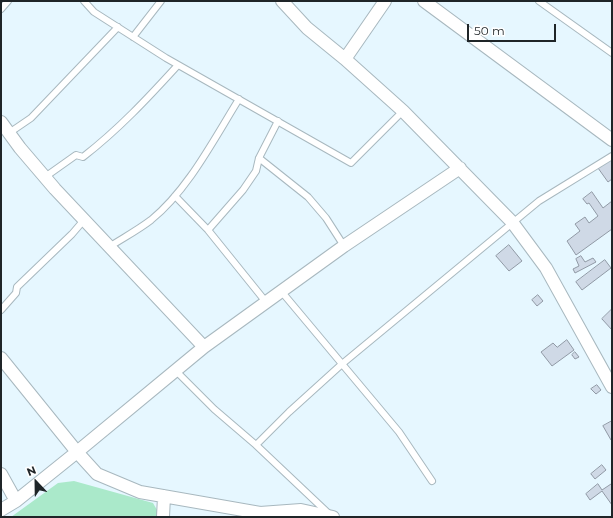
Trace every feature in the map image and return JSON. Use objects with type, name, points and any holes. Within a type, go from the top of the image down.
[{"type":"street","points":[[282,1],[307,28],[345,58],[403,111],[512,222],[546,268],[612,387]]},
{"type":"street","points":[[345,58],[385,1]]},
{"type":"street","points":[[424,1],[612,140]]},
{"type":"street","points":[[1,122],[45,177],[204,347]]},
{"type":"street","points":[[1,510],[16,501],[204,347],[344,246],[460,168]]},
{"type":"street","points":[[1,358],[77,452],[97,474],[140,492],[260,513],[301,510],[332,517]]},
{"type":"street","points":[[1,474],[16,501]]},
{"type":"street","points":[[163,517],[164,496]]},
{"type":"lane","points":[[1,9],[8,1]]},
{"type":"lane","points":[[84,1],[94,12],[178,65],[351,163],[403,111]]},
{"type":"lane","points":[[133,37],[161,1]]},
{"type":"lane","points":[[540,1],[612,53]]},
{"type":"lane","points":[[10,133],[31,118],[118,27]]},
{"type":"lane","points":[[45,177],[76,155],[83,157],[105,140],[136,110],[178,65]]},
{"type":"lane","points":[[109,247],[151,220],[175,196],[204,158],[239,99]]},
{"type":"lane","points":[[208,230],[243,190],[256,171],[259,158],[278,121]]},
{"type":"lane","points":[[256,445],[289,412],[342,364],[512,222],[539,201],[612,156]]},
{"type":"lane","points":[[259,158],[308,197],[326,218],[344,246]]},
{"type":"lane","points":[[175,196],[208,230],[266,302]]},
{"type":"lane","points":[[1,310],[16,293],[17,287],[72,234],[84,220]]},
{"type":"lane","points":[[281,291],[399,432],[432,481]]},
{"type":"lane","points":[[175,370],[214,409],[256,445],[332,517]]},
{"type":"green space","points":[[74,481],[153,503],[161,517],[11,517],[58,483]]},
{"type":"building","points":[[612,157],[612,179],[608,182],[598,168]]},
{"type":"building","points":[[592,192],[603,208],[612,201],[612,229],[576,255],[567,241],[580,231],[575,224],[585,217],[589,223],[598,216],[589,203],[587,204],[583,199]]},
{"type":"building","points":[[509,245],[522,261],[509,271],[496,256]]},
{"type":"building","points":[[581,256],[585,262],[593,258],[596,262],[575,273],[573,269],[579,266],[576,259]]},
{"type":"building","points":[[605,260],[611,268],[582,290],[576,282]]},
{"type":"building","points":[[538,295],[543,301],[537,306],[532,300]]},
{"type":"building","points":[[612,309],[612,330],[602,319]]},
{"type":"building","points":[[567,340],[574,350],[552,366],[541,352],[553,343],[557,347]]},
{"type":"building","points":[[575,352],[579,357],[575,359],[572,355]]},
{"type":"building","points":[[597,385],[601,390],[596,394],[591,389]]},
{"type":"building","points":[[612,421],[612,439],[611,440],[603,426]]},
{"type":"building","points":[[602,465],[606,470],[595,479],[591,474]]},
{"type":"building","points":[[598,484],[602,490],[611,484],[612,485],[612,505],[602,491],[590,500],[586,494]]}]
